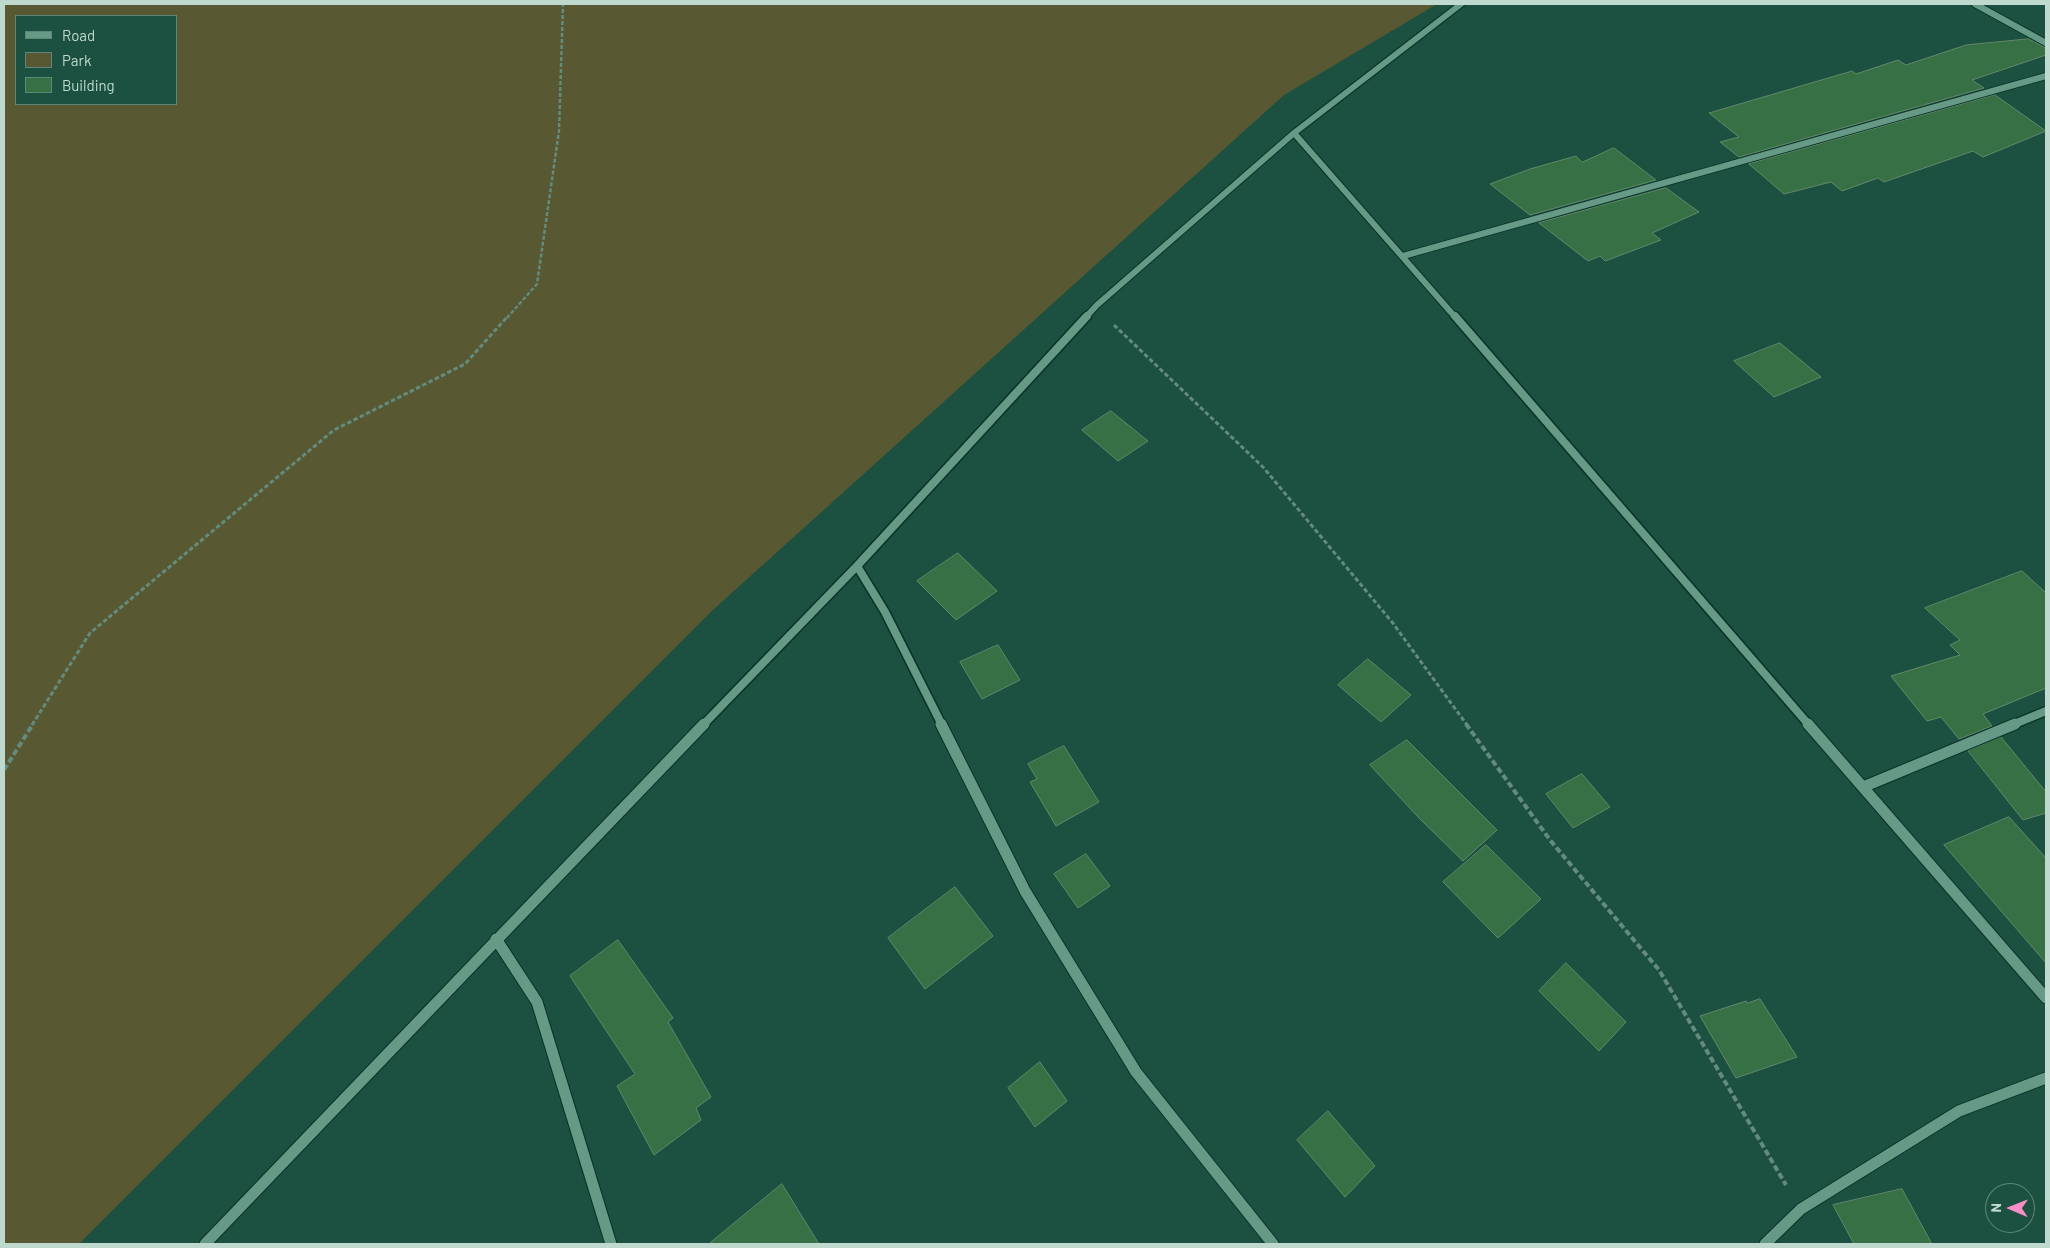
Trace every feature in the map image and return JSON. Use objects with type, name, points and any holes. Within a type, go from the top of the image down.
[{"type":"street","points":[[205,1244],[856,566],[1097,305],[1294,133],[1461,4]]},
{"type":"street","points":[[1975,4],[2046,43]]},
{"type":"street","points":[[1404,256],[2046,76]]},
{"type":"street","points":[[1294,133],[1404,256],[2046,998]]},
{"type":"street","points":[[856,566],[885,612],[1025,891],[1136,1072],[1273,1244]]},
{"type":"street","points":[[1863,787],[2046,711]]},
{"type":"street","points":[[496,939],[537,1002],[611,1244]]},
{"type":"street","points":[[1765,1244],[1801,1209],[1960,1111],[2046,1078]]},
{"type":"path","points":[[4,770],[90,633],[334,430],[465,364],[537,284],[560,131],[563,4]]},
{"type":"path","points":[[1097,305],[1109,320],[1263,467],[1392,622],[1550,840],[1659,970],[1801,1209]]},
{"type":"green space","points":[[4,4],[1437,4],[1284,95],[715,608],[79,1244],[4,1244]]},
{"type":"building","points":[[2029,39],[2046,48],[2046,55],[1972,80],[1984,88],[1739,157],[1720,142],[1739,137],[1709,113],[1852,71],[1856,74],[1898,60],[1906,65],[1966,45]]},
{"type":"building","points":[[1995,95],[2046,131],[1983,157],[1973,151],[1884,182],[1878,178],[1842,191],[1831,182],[1784,194],[1749,164]]},
{"type":"building","points":[[1614,148],[1656,180],[1530,215],[1490,184],[1530,169],[1576,156],[1582,162]]},
{"type":"building","points":[[1666,188],[1699,212],[1652,233],[1661,240],[1605,261],[1600,256],[1588,261],[1539,223]]},
{"type":"building","points":[[1780,343],[1821,377],[1774,397],[1734,361]]},
{"type":"building","points":[[1111,411],[1148,441],[1118,461],[1082,430]]},
{"type":"building","points":[[958,553],[997,591],[956,620],[917,581]]},
{"type":"building","points":[[2022,571],[2046,593],[2046,688],[1983,714],[1992,726],[1959,739],[1941,717],[1927,721],[1891,676],[1960,655],[1950,645],[1960,640],[1925,608]]},
{"type":"building","points":[[998,645],[1020,680],[982,699],[960,662]]},
{"type":"building","points":[[1368,659],[1411,695],[1381,722],[1338,685]]},
{"type":"building","points":[[2001,737],[2046,792],[2046,813],[2023,820],[1968,751]]},
{"type":"building","points":[[1407,740],[1497,830],[1463,861],[1419,818],[1370,765]]},
{"type":"building","points":[[1064,746],[1099,802],[1056,826],[1030,782],[1037,779],[1028,764]]},
{"type":"building","points":[[1582,774],[1610,807],[1573,828],[1546,794]]},
{"type":"building","points":[[2009,817],[2046,858],[2046,963],[1944,845]]},
{"type":"building","points":[[1486,845],[1541,899],[1498,938],[1443,882]]},
{"type":"building","points":[[1086,854],[1110,886],[1078,908],[1054,874]]},
{"type":"building","points":[[955,887],[993,936],[925,989],[888,938]]},
{"type":"building","points":[[618,940],[673,1018],[668,1022],[711,1097],[696,1108],[701,1120],[654,1155],[617,1086],[635,1074],[570,976]]},
{"type":"building","points":[[1566,963],[1626,1022],[1599,1051],[1539,991]]},
{"type":"building","points":[[1760,999],[1797,1057],[1736,1078],[1700,1016],[1746,1001],[1747,1003]]},
{"type":"building","points":[[1040,1062],[1067,1101],[1035,1127],[1008,1088]]},
{"type":"building","points":[[1328,1111],[1375,1166],[1345,1197],[1297,1140]]},
{"type":"building","points":[[782,1184],[819,1244],[709,1244]]},
{"type":"building","points":[[1902,1189],[1932,1244],[1854,1244],[1833,1205]]}]
